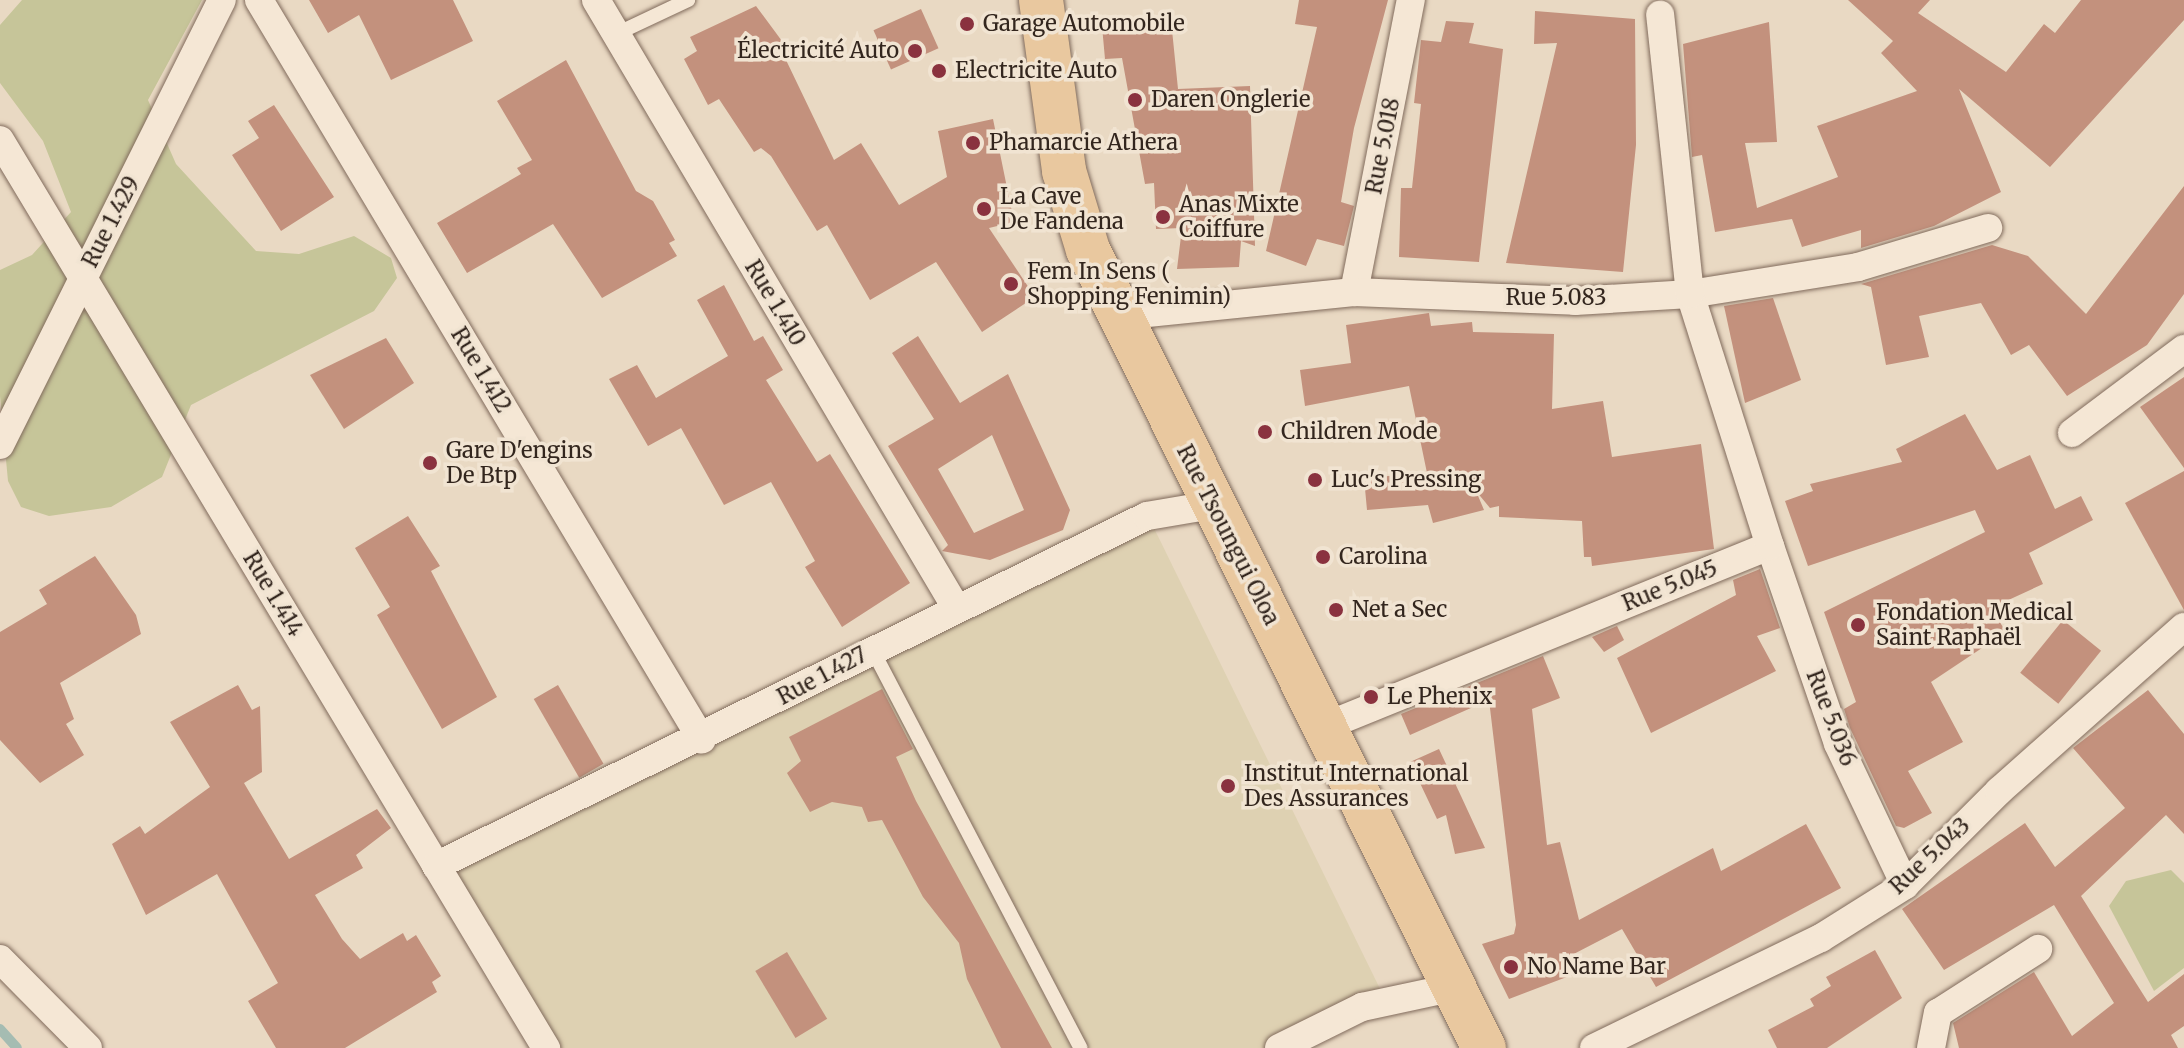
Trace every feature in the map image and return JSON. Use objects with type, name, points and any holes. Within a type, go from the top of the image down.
[{"type":"main road","name":"Rue Tsoungui Oloa","points":[[1041,0],[1064,171],[1118,316],[1326,726],[1484,1048]]},
{"type":"street","name":"Rue 1.429","points":[[0,445],[222,0]]},
{"type":"street","name":"Rue 1.412","points":[[259,0],[702,740]]},
{"type":"street","name":"Rue 1.410","points":[[596,0],[955,606]]},
{"type":"street","name":"Rue 5.018","points":[[1354,292],[1411,0]]},
{"type":"street","points":[[1660,15],[1690,294],[1770,546]]},
{"type":"street","name":"Rue 1.414","points":[[0,140],[546,1048]]},
{"type":"street","name":"Rue 5.083","points":[[1118,316],[1354,292],[1575,301],[1690,294],[1858,267],[1988,228]]},
{"type":"street","points":[[2072,433],[2184,349]]},
{"type":"street","name":"Rue 1.427","points":[[436,866],[702,740],[955,606],[1147,516],[1212,505]]},
{"type":"street","name":"Rue 5.045","points":[[1326,726],[1770,546]]},
{"type":"street","name":"Rue 5.036","points":[[1770,546],[1838,744],[1905,885]]},
{"type":"street","name":"Rue 5.043","points":[[1594,1048],[1821,938],[1905,885],[1999,791],[2184,627]]},
{"type":"street","points":[[1931,1048],[1938,1013],[2038,949]]},
{"type":"street","points":[[0,959],[88,1048]]},
{"type":"street","points":[[1279,1048],[1362,1007],[1455,987]]},
{"type":"lane","points":[[616,34],[688,0]]},
{"type":"lane","points":[[872,649],[1081,1048]]},
{"type":"shaded area","points":[[1151,522],[1385,999],[1284,1048],[547,1048],[442,874]]},
{"type":"green space","points":[[22,0],[202,0],[148,100],[176,164],[256,251],[299,254],[354,236],[391,258],[397,278],[374,311],[191,405],[162,477],[111,507],[49,516],[21,507],[8,481],[0,396],[0,270],[32,255],[71,212],[43,141],[0,83],[0,25]]},
{"type":"green space","points":[[2171,870],[2184,883],[2184,968],[2154,991],[2109,906],[2126,881]]},
{"type":"building","points":[[309,0],[453,0],[473,41],[391,80],[359,15],[328,33]]},
{"type":"building","points":[[1299,0],[1388,0],[1354,128],[1341,202],[1354,206],[1344,246],[1317,239],[1306,266],[1266,251],[1317,27],[1295,24]]},
{"type":"building","points":[[1848,0],[1930,0],[1918,13],[2006,72],[2044,24],[2055,33],[2081,0],[2184,0],[2184,20],[2050,167],[1959,89],[2001,192],[1934,226],[1861,248],[1861,230],[1802,247],[1792,219],[1715,232],[1702,155],[1692,157],[1683,44],[1769,22],[1777,142],[1745,143],[1757,208],[1838,177],[1817,126],[1917,91],[1881,53],[1893,41]]},
{"type":"building","points":[[756,6],[793,56],[786,60],[834,160],[861,143],[899,205],[947,177],[938,131],[993,119],[1014,222],[989,228],[1035,297],[982,332],[936,262],[870,300],[827,225],[817,231],[771,156],[761,148],[754,152],[719,99],[708,105],[684,59],[697,51],[690,37]]},
{"type":"building","points":[[921,9],[938,48],[891,69],[873,30]]},
{"type":"building","points":[[1535,11],[1635,19],[1636,145],[1623,272],[1506,263],[1557,43],[1534,44]]},
{"type":"building","points":[[1171,20],[1178,89],[1250,86],[1255,246],[1241,241],[1239,267],[1177,269],[1182,228],[1156,229],[1154,183],[1145,184],[1122,58],[1105,59],[1102,26]]},
{"type":"building","points":[[1446,21],[1474,23],[1469,43],[1503,49],[1479,262],[1399,257],[1401,188],[1412,188],[1421,104],[1414,103],[1421,40],[1441,42]]},
{"type":"building","points":[[566,60],[636,191],[653,201],[675,240],[669,243],[677,256],[602,298],[553,224],[467,273],[437,223],[521,174],[517,168],[532,160],[497,101]]},
{"type":"building","points":[[274,105],[334,197],[281,231],[232,155],[259,138],[248,121]]},
{"type":"building","points":[[2184,186],[2184,294],[2147,345],[2067,396],[2029,345],[2011,355],[1981,303],[1919,316],[1929,357],[1886,365],[1871,287],[1861,284],[1992,245],[2028,256],[2086,314]]},
{"type":"building","points":[[724,285],[754,341],[763,336],[783,370],[766,380],[817,462],[830,454],[910,583],[842,627],[805,567],[815,561],[771,482],[724,505],[681,428],[648,446],[609,379],[637,365],[656,398],[728,356],[697,300]]},
{"type":"building","points":[[1773,298],[1801,380],[1745,403],[1724,306]]},
{"type":"building","points":[[1429,313],[1431,326],[1472,322],[1473,332],[1554,334],[1552,409],[1603,401],[1612,457],[1701,444],[1714,549],[1592,566],[1591,557],[1584,557],[1582,521],[1499,517],[1499,506],[1490,508],[1476,491],[1484,510],[1433,523],[1428,505],[1367,510],[1364,478],[1427,473],[1409,386],[1305,406],[1300,370],[1351,363],[1346,325]]},
{"type":"building","points":[[918,336],[960,403],[1008,374],[1070,510],[1063,530],[990,560],[942,551],[948,545],[888,446],[934,419],[892,353]],"holes":[[[992,435],[1024,510],[974,533],[938,469]]]},
{"type":"building","points":[[386,338],[414,383],[344,429],[310,375]]},
{"type":"building","points":[[2184,377],[2184,468],[2140,407]]},
{"type":"building","points":[[1965,414],[1997,470],[2030,455],[2055,509],[2081,496],[2093,520],[2029,553],[2043,584],[1991,608],[2006,632],[1931,682],[1963,742],[1908,771],[1932,813],[1904,828],[1896,826],[1850,728],[1844,709],[1856,702],[1824,612],[1985,532],[1975,510],[1808,566],[1785,501],[1813,491],[1810,484],[1902,462],[1896,449]]},
{"type":"building","points":[[2184,471],[2184,610],[2125,503]]},
{"type":"building","points":[[408,516],[440,566],[431,571],[497,697],[442,729],[377,615],[390,607],[355,548]]},
{"type":"building","points":[[95,556],[136,615],[141,634],[60,683],[74,719],[66,724],[84,755],[40,783],[0,740],[0,632],[47,604],[39,590]]},
{"type":"building","points":[[1760,569],[1780,628],[1757,636],[1776,671],[1651,733],[1617,658],[1736,595],[1733,580]]},
{"type":"building","points":[[2063,620],[2101,651],[2058,704],[2020,673]]},
{"type":"building","points":[[1617,626],[1624,640],[1604,652],[1592,637]]},
{"type":"building","points":[[1543,656],[1560,698],[1532,709],[1547,845],[1560,842],[1579,920],[1713,848],[1721,871],[1806,824],[1841,888],[1656,987],[1622,929],[1566,958],[1572,975],[1509,999],[1482,944],[1514,934],[1516,925],[1489,700],[1410,735],[1401,714]]},
{"type":"building","points":[[238,685],[252,710],[260,706],[262,772],[244,783],[289,859],[377,809],[391,828],[356,855],[363,868],[315,895],[342,939],[360,959],[403,933],[407,941],[416,935],[441,976],[432,982],[437,992],[345,1048],[276,1048],[248,1001],[278,983],[217,874],[146,915],[112,844],[140,826],[145,834],[210,787],[170,722]]},
{"type":"building","points":[[558,685],[604,764],[579,778],[534,699]]},
{"type":"building","points":[[882,689],[913,749],[896,757],[916,801],[1052,1048],[1001,1048],[967,979],[959,943],[923,897],[882,820],[868,822],[862,807],[832,802],[810,812],[787,773],[801,761],[789,737]]},
{"type":"building","points":[[2148,690],[2184,734],[2184,834],[2166,815],[2081,896],[2148,1002],[2184,974],[2184,1026],[2171,1035],[2178,1048],[1959,1048],[1953,1023],[2034,972],[2072,1036],[2114,1003],[2054,905],[1944,970],[1902,909],[2025,823],[2055,867],[2125,808],[2073,748]]},
{"type":"building","points":[[1439,749],[1485,848],[1455,854],[1446,815],[1437,819],[1410,762]]},
{"type":"building","points":[[1875,950],[1902,998],[1827,1048],[1777,1048],[1768,1030],[1814,1006],[1810,999],[1831,986],[1826,977]]},
{"type":"building","points":[[787,952],[827,1019],[795,1038],[755,971]]},
{"type":"waterway","points":[[0,1029],[17,1048]]},
{"type":"place","name":"Garage Automobile","points":[[967,24]]},
{"type":"place","name":"Électricité Auto","points":[[915,51]]},
{"type":"place","name":"Electricite Auto","points":[[939,71]]},
{"type":"place","name":"Daren Onglerie","points":[[1135,100]]},
{"type":"place","name":"Phamarcie Athera","points":[[973,143]]},
{"type":"place","name":"La Cave De Fandena","points":[[984,209]]},
{"type":"place","name":"Anas Mixte Coiffure","points":[[1163,217]]},
{"type":"place","name":"Fem In Sens ( Shopping Fenimin)","points":[[1011,284]]},
{"type":"place","name":"Children Mode","points":[[1265,432]]},
{"type":"place","name":"Gare D'engins De Btp","points":[[430,463]]},
{"type":"place","name":"Luc's Pressing","points":[[1315,480]]},
{"type":"place","name":"Carolina","points":[[1323,557]]},
{"type":"place","name":"Net a Sec","points":[[1336,610]]},
{"type":"place","name":"Fondation Medical Saint Raphaël","points":[[1858,625]]},
{"type":"place","name":"Le Phenix","points":[[1371,697]]},
{"type":"place","name":"Institut International Des Assurances","points":[[1228,786]]},
{"type":"place","name":"No Name Bar","points":[[1511,967]]}]
